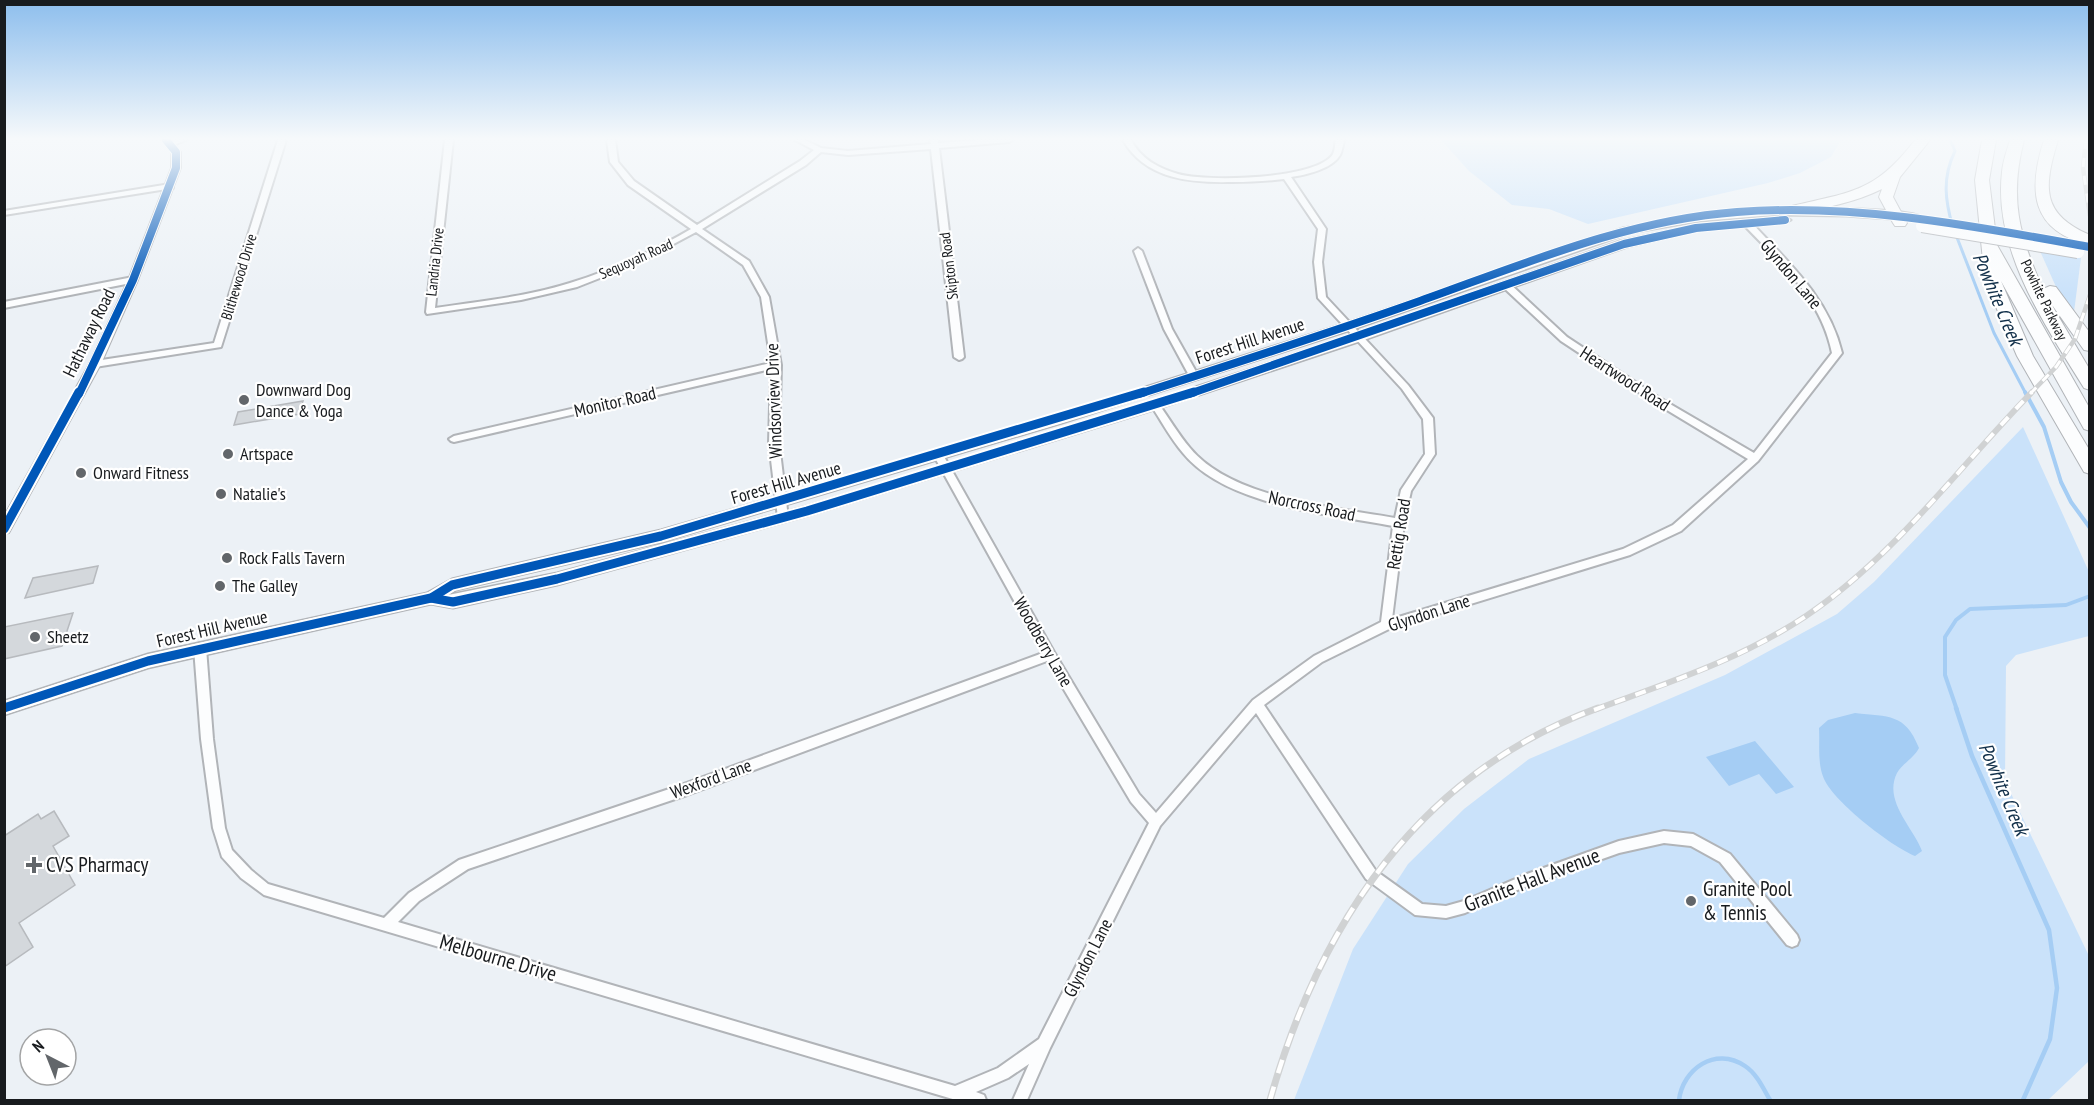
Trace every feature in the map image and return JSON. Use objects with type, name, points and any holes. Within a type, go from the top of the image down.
[{"type":"highway","points":[[1793,210],[1845,200],[1862,192]]},
{"type":"highway","points":[[1888,192],[1886,197],[1897,219]]},
{"type":"highway","name":"Powhite Parkway","points":[[1983,192],[1993,281],[2012,330],[2032,370],[2090,467]]},
{"type":"highway","name":"Powhite Parkway","points":[[2008,192],[2020,250],[2046,309],[2090,384]]},
{"type":"highway","points":[[2019,192],[2032,244],[2047,285],[2057,305],[2090,346]]},
{"type":"highway","points":[[2042,192],[2043,203],[2049,215],[2084,248]]},
{"type":"highway","points":[[1988,240],[2030,322],[2090,426]]},
{"type":"main road","name":"Forest Hill Avenue","points":[[4,708],[68,685],[200,648],[432,598],[452,585],[661,536],[939,456],[1347,327],[1617,232],[1714,214],[1793,210],[1921,222],[2084,248]]},
{"type":"main road","name":"Forest Hill Avenue","points":[[432,598],[453,602],[557,579],[783,518],[946,470],[1155,405],[1358,338],[1604,250],[1645,238],[1696,228],[1747,223],[1897,219]]},
{"type":"street","points":[[4,213],[136,192]]},
{"type":"street","name":"Hathaway Road","points":[[4,529],[95,364],[133,280],[168,192]]},
{"type":"street","name":"Blithewood Drive","points":[[95,364],[218,345],[266,192]]},
{"type":"street","name":"Landria Drive","points":[[430,312],[443,192]]},
{"type":"street","name":"Windsorview Drive","points":[[643,192],[746,263],[765,297],[776,365],[774,442],[783,518]]},
{"type":"street","name":"Sequoyah Road","points":[[430,312],[572,286],[634,263],[697,230],[758,192]]},
{"type":"street","name":"Skipton Road","points":[[940,192],[959,357]]},
{"type":"street","name":"Rettig Road","points":[[1297,192],[1322,229],[1318,262],[1322,298],[1405,387],[1428,418],[1430,454],[1406,490],[1399,523],[1386,625]]},
{"type":"street","name":"Glyndon Lane","points":[[1020,1101],[1045,1044],[1156,822],[1257,704],[1318,659],[1386,625],[1626,552],[1677,528],[1755,458],[1837,353],[1835,333],[1820,306],[1747,223]]},
{"type":"street","points":[[1138,250],[1158,308],[1194,377]]},
{"type":"street","points":[[4,305],[133,280]]},
{"type":"street","name":"Heartwood Road","points":[[1506,285],[1564,339],[1655,399],[1755,458]]},
{"type":"street","name":"Monitor Road","points":[[454,439],[776,365]]},
{"type":"street","name":"Norcross Road","points":[[1155,405],[1187,452],[1215,476],[1270,499],[1399,523]]},
{"type":"street","name":"Woodberry Lane","points":[[939,456],[1050,656],[1135,798],[1156,822]]},
{"type":"street","name":"Melbourne Drive","points":[[200,648],[207,739],[219,828],[227,853],[246,874],[264,889],[979,1101]]},
{"type":"street","name":"Wexford Lane","points":[[386,925],[414,897],[464,864],[687,789],[1050,656]]},
{"type":"street","name":"Granite Hall Avenue","points":[[1257,704],[1371,875],[1420,910],[1446,912],[1465,907],[1527,880],[1619,847],[1664,837],[1693,840],[1725,858],[1792,940]]},
{"type":"street","points":[[954,1093],[1003,1073],[1045,1044]]},
{"type":"shaded area","points":[[1495,192],[1730,192],[1588,224],[1549,209],[1512,205]]},
{"type":"shaded area","points":[[2040,251],[2081,258],[2074,312],[2061,298]]},
{"type":"shaded area","points":[[2023,427],[2090,574],[2089,636],[2016,655],[2006,666],[2005,781],[2089,956],[2088,1062],[2048,1100],[1294,1100],[1353,949],[1408,864],[1464,809],[1529,759],[1725,675],[1837,614],[1874,582]]},
{"type":"shaded area","points":[[1855,713],[1895,719],[1908,728],[1919,748],[1899,770],[1894,783],[1896,804],[1922,851],[1915,856],[1892,843],[1865,823],[1839,800],[1824,779],[1820,760],[1819,728],[1828,720]]},
{"type":"shaded area","points":[[1755,741],[1794,787],[1776,794],[1759,774],[1729,786],[1706,757]]},
{"type":"building","points":[[303,401],[300,414],[234,425],[238,412]]},
{"type":"building","name":"Sheetz","points":[[98,566],[93,583],[25,598],[33,578]]},
{"type":"building","name":"Sheetz","points":[[73,613],[62,646],[4,659],[4,627]]},
{"type":"building","name":"CVS Pharmacy","points":[[54,811],[69,836],[53,846],[75,885],[19,923],[33,947],[4,967],[4,836],[38,814],[41,819]]},
{"type":"waterway","name":"Powhite Creek","points":[[1946,192],[1953,228]]},
{"type":"waterway","name":"Powhite Creek","points":[[1956,235],[1994,333],[2026,394]]},
{"type":"waterway","name":"Powhite Creek","points":[[2025,392],[2044,427],[2061,482],[2071,502],[2090,528]]},
{"type":"waterway","name":"Powhite Creek","points":[[1957,710],[1945,675],[1945,637],[1956,620],[1970,609],[2066,605],[2090,596]]},
{"type":"waterway","name":"Powhite Creek","points":[[1956,708],[1972,756],[2049,930],[2057,988],[2050,1039],[2023,1100]]},
{"type":"waterway","name":"Powhite Creek","points":[[1679,1100],[1682,1089],[1694,1070],[1712,1060],[1723,1059],[1734,1060],[1749,1069],[1770,1100]]},
{"type":"railway","points":[[2086,192],[2090,216]]},
{"type":"railway","points":[[2030,394],[2056,367],[2075,339],[2090,295]]},
{"type":"railway","points":[[1594,710],[1729,658],[1781,632],[1838,593],[1897,539],[2032,392]]},
{"type":"railway","points":[[1270,1100],[1291,1035],[1317,973],[1349,915],[1386,862],[1429,814],[1478,772],[1535,736],[1598,708]]},
{"type":"cycle path","points":[[4,529],[95,364],[133,280],[167,192]]},
{"type":"cycle path","points":[[4,708],[148,661],[431,598],[452,585],[661,536],[1057,420],[1347,327],[1592,240],[1648,225],[1737,212],[1817,211],[1938,220],[2090,247]]},
{"type":"cycle path","points":[[431,598],[453,602],[557,579],[807,511],[1155,405],[1357,338],[1624,244],[1696,228],[1785,220]]},
{"type":"place","name":"Downward Dog Dance & Yoga","points":[[244,400]]},
{"type":"place","name":"Artspace","points":[[228,454]]},
{"type":"place","name":"Onward Fitness","points":[[81,473]]},
{"type":"place","name":"Natalie's","points":[[221,494]]},
{"type":"place","name":"Rock Falls Tavern","points":[[227,558]]},
{"type":"place","name":"The Galley","points":[[220,586]]},
{"type":"place","name":"Sheetz","points":[[35,637]]},
{"type":"place","name":"CVS Pharmacy","points":[[34,865]]},
{"type":"place","name":"Granite Pool & Tennis","points":[[1691,901]]}]
